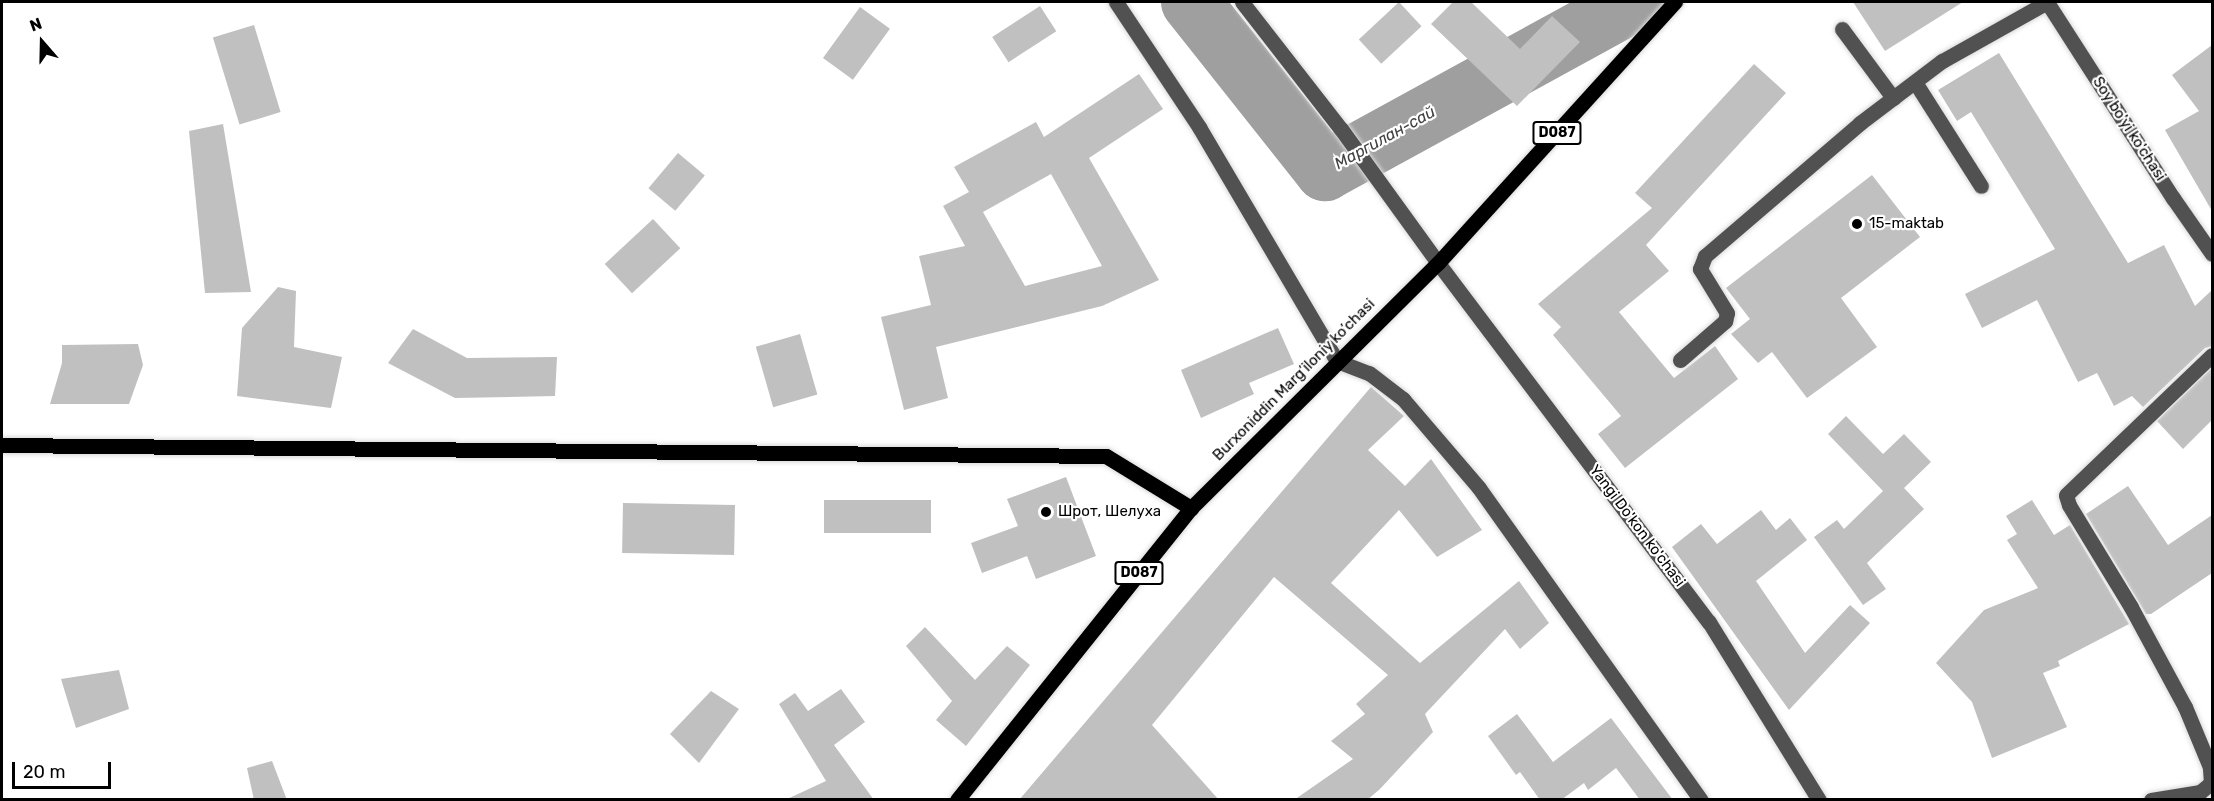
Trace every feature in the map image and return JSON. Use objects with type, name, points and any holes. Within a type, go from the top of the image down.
[{"type":"main road","name":"Burxoniddin Marg’iloniy ko’chasi","points":[[957,800],[1191,508],[1438,263],[1675,2]]},
{"type":"main road","points":[[2,445],[1106,456],[1191,508]]},
{"type":"street","points":[[1116,2],[1199,128],[1337,361],[1369,373],[1403,399],[1479,488],[1701,800]]},
{"type":"street","name":"Yangi Do'kon ko'chasi","points":[[1242,2],[1341,129],[1438,263],[1708,622],[1819,800]]},
{"type":"street","points":[[1680,360],[1725,321],[1727,313],[1701,268],[1705,256],[1860,123],[1942,60],[2048,2]]},
{"type":"street","name":"Soy bo'yi ko'chasi","points":[[2048,2],[2173,198],[2212,254]]},
{"type":"street","points":[[1842,29],[1893,98]]},
{"type":"street","points":[[1915,82],[1982,186]]},
{"type":"street","points":[[2151,800],[2200,792],[2212,784],[2210,767],[2185,707],[2131,607],[2069,505],[2066,495],[2212,355]]},
{"type":"building","points":[[1399,2],[1422,26],[1381,64],[1359,40]]},
{"type":"building","points":[[1453,2],[1471,2],[1520,49],[1552,16],[1580,42],[1517,106],[1431,24]]},
{"type":"building","points":[[1853,2],[1963,2],[1885,51]]},
{"type":"building","points":[[1040,6],[1056,31],[1009,62],[992,37]]},
{"type":"building","points":[[860,7],[890,29],[853,80],[823,58]]},
{"type":"building","points":[[254,25],[281,112],[239,125],[213,38]]},
{"type":"building","points":[[2212,45],[2212,211],[2165,130],[2199,111],[2172,75]]},
{"type":"building","points":[[1999,53],[2128,263],[2164,245],[2195,306],[2212,290],[2212,346],[2205,348],[2143,407],[2132,396],[2114,406],[2097,373],[2078,382],[2037,300],[1982,328],[1965,294],[2055,249],[1971,112],[1957,121],[1938,90]]},
{"type":"building","points":[[1754,64],[1786,93],[1646,245],[1669,271],[1619,312],[1674,378],[1715,346],[1738,379],[1625,468],[1598,434],[1621,416],[1553,335],[1561,327],[1538,304],[1652,208],[1635,193]]},
{"type":"building","points":[[1139,74],[1163,109],[1089,158],[1159,280],[1102,306],[936,347],[948,398],[904,410],[881,317],[931,305],[919,256],[965,246],[943,206],[969,192],[954,167],[1036,122],[1044,137]],"holes":[[[1051,174],[1102,266],[1025,286],[983,212]]]},
{"type":"building","points":[[223,124],[251,292],[205,293],[189,131]]},
{"type":"building","points":[[678,153],[705,175],[675,211],[648,188]]},
{"type":"building","points":[[1872,175],[1920,237],[1841,298],[1877,347],[1807,398],[1772,352],[1758,363],[1731,334],[1750,319],[1726,288]]},
{"type":"building","points":[[653,219],[680,248],[632,293],[605,264]]},
{"type":"building","points":[[278,287],[296,291],[294,347],[342,357],[331,408],[237,396],[242,328]]},
{"type":"building","points":[[1278,328],[1294,364],[1249,383],[1254,394],[1201,418],[1181,370]]},
{"type":"building","points":[[413,329],[467,358],[557,357],[555,396],[455,398],[388,363]]},
{"type":"building","points":[[800,334],[817,395],[773,407],[756,347]]},
{"type":"building","points":[[138,344],[143,365],[129,404],[50,404],[62,363],[62,345]]},
{"type":"building","points":[[2212,368],[2212,420],[2183,449],[2157,421]]},
{"type":"building","points":[[1371,387],[1404,416],[1368,450],[1405,486],[1431,459],[1482,530],[1437,557],[1399,510],[1331,583],[1420,663],[1519,581],[1549,623],[1520,649],[1505,629],[1425,714],[1433,732],[1367,800],[1294,800],[1353,759],[1331,741],[1365,714],[1356,704],[1388,675],[1274,577],[1152,725],[1219,800],[1019,800]]},
{"type":"building","points":[[1846,416],[1883,454],[1904,434],[1931,462],[1904,488],[1924,509],[1867,563],[1886,589],[1863,605],[1814,537],[1837,520],[1844,529],[1883,491],[1828,434]]},
{"type":"building","name":"Шрот, Шелуха","points":[[1066,477],[1096,556],[1036,579],[1027,556],[982,573],[971,543],[1018,526],[1007,499]]},
{"type":"building","points":[[2128,486],[2168,545],[2212,515],[2212,573],[2151,614],[2146,614],[2086,514]]},
{"type":"building","points":[[824,500],[931,500],[931,533],[824,533]]},
{"type":"building","points":[[2032,500],[2054,535],[2070,525],[2129,624],[2058,661],[2060,666],[2043,673],[2067,727],[1992,758],[1972,702],[1936,663],[1984,610],[2038,588],[2007,540],[2017,534],[2006,516]]},
{"type":"building","points":[[623,503],[735,505],[734,555],[622,553]]},
{"type":"building","points":[[1761,510],[1776,530],[1790,518],[1807,540],[1756,581],[1805,653],[1850,605],[1870,623],[1789,710],[1672,547],[1701,524],[1717,544]]},
{"type":"building","points":[[925,627],[975,680],[1007,646],[1030,665],[966,746],[936,720],[952,701],[906,646]]},
{"type":"building","points":[[119,670],[129,709],[76,728],[61,679]]},
{"type":"building","points":[[841,689],[865,722],[834,745],[874,800],[785,800],[826,781],[779,704],[795,693],[808,711]]},
{"type":"building","points":[[711,691],[739,709],[699,763],[670,734]]},
{"type":"building","points":[[1517,714],[1553,762],[1611,718],[1673,800],[1640,800],[1616,768],[1588,790],[1584,783],[1561,800],[1540,800],[1520,772],[1516,775],[1488,736]]},
{"type":"building","points":[[272,761],[287,800],[254,800],[247,768]]},
{"type":"waterway","name":"Маргилан-сай","points":[[1191,2],[1325,171],[1634,2]]},
{"type":"place","name":"15-maktab","points":[[1857,224]]},
{"type":"place","name":"Шрот, Шелуха","points":[[1046,512]]}]
